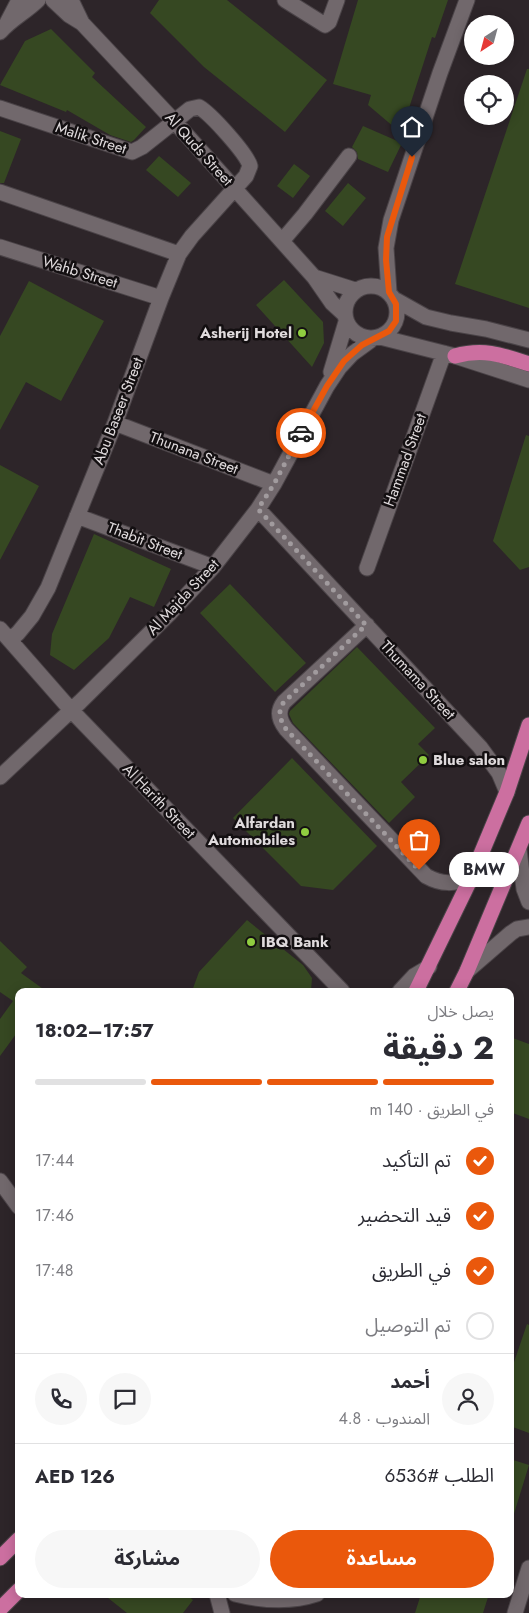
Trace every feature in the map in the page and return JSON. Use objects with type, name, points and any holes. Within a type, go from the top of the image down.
[{"type":"highway","points":[[450,355],[476,351],[488,352],[529,364]]},
{"type":"highway","points":[[418,988],[471,878],[507,792],[529,725]]},
{"type":"highway","points":[[458,988],[529,823]]},
{"type":"highway","points":[[0,1558],[15,1543]]},
{"type":"highway","points":[[0,1609],[15,1594]]},
{"type":"street","points":[[3,28],[19,0]]},
{"type":"street","points":[[3,28],[38,0]]},
{"type":"street","name":"Al Quds Street","points":[[52,0],[69,16],[82,23]]},
{"type":"street","name":"Al Quds Street","points":[[71,0],[82,23],[235,188],[314,277],[345,318]]},
{"type":"street","points":[[285,0],[325,25],[328,24],[338,0]]},
{"type":"street","points":[[377,337],[389,331],[396,321],[397,310],[391,296],[386,248],[391,220],[437,82],[467,0]]},
{"type":"street","name":"Abu Baseer Street","points":[[5,634],[18,633],[40,604],[48,588],[115,423],[179,254],[192,236],[249,172],[250,166],[245,154],[200,107],[190,109],[174,121]]},
{"type":"street","name":"Malik Street","points":[[0,108],[132,152],[142,147],[174,121]]},
{"type":"street","points":[[282,241],[328,186],[349,156]]},
{"type":"street","points":[[0,192],[179,254]]},
{"type":"street","name":"Wahb Street","points":[[0,247],[161,298]]},
{"type":"street","points":[[314,277],[355,290]]},
{"type":"street","points":[[529,340],[426,317],[391,296],[380,287],[370,285],[355,290],[348,298],[345,318],[349,327],[363,337],[377,337],[450,355],[529,380]]},
{"type":"street","name":"Al Majda Street","points":[[327,386],[345,318]]},
{"type":"street","name":"Al Majda Street","points":[[0,777],[175,608],[213,567],[258,509],[274,484],[327,386],[348,357],[362,345],[377,337]]},
{"type":"street","name":"Hammad Street","points":[[367,568],[450,355]]},
{"type":"street","name":"Thunana Street","points":[[115,423],[274,484]]},
{"type":"street","name":"Thumama Street","points":[[258,509],[487,755],[499,773],[507,792]]},
{"type":"street","name":"Thabit Street","points":[[77,516],[213,567]]},
{"type":"street","points":[[366,625],[284,702],[280,711],[281,721],[286,729],[426,876],[443,883],[452,883],[471,878]]},
{"type":"street","name":"Al Harith Street","points":[[5,634],[71,710],[339,988]]},
{"type":"street","points":[[519,850],[524,889],[529,902]]},
{"type":"street","points":[[467,971],[511,933],[517,929],[529,927]]},
{"type":"street","points":[[403,988],[414,976],[429,967]]},
{"type":"street","points":[[0,1181],[15,1202]]},
{"type":"street","points":[[515,1613],[529,1568]]},
{"type":"street","points":[[218,1598],[222,1613]]},
{"type":"street","points":[[253,1598],[262,1600],[299,1598]]},
{"type":"building","points":[[159,0],[227,0],[327,80],[285,132],[204,67],[150,13]]},
{"type":"building","points":[[358,0],[448,0],[435,38],[432,37],[401,133],[368,105],[371,95],[333,84]]},
{"type":"building","points":[[51,29],[95,73],[92,77],[146,127],[134,140],[131,142],[110,135],[67,110],[66,112],[0,85],[25,41]]},
{"type":"building","points":[[527,69],[529,69],[529,308],[455,284],[508,125],[514,125],[514,108]]},
{"type":"building","points":[[363,126],[402,143],[388,172],[358,159],[357,152],[352,147]]},
{"type":"building","points":[[0,131],[21,139],[4,183],[0,183]]},
{"type":"building","points":[[159,156],[191,183],[178,197],[146,170]]},
{"type":"building","points":[[294,164],[310,176],[293,198],[277,186]]},
{"type":"building","points":[[348,183],[366,198],[343,226],[325,211]]},
{"type":"building","name":"Asherij Hotel","points":[[284,280],[323,322],[324,343],[312,367],[256,305]]},
{"type":"building","points":[[29,281],[104,321],[61,401],[26,382],[0,430],[0,336]]},
{"type":"building","points":[[526,435],[529,436],[529,567],[520,570],[493,541]]},
{"type":"building","points":[[0,465],[39,486],[0,560]]},
{"type":"building","points":[[94,534],[171,569],[154,607],[130,597],[109,638],[74,670],[50,655],[52,634]]},
{"type":"building","points":[[230,584],[306,663],[275,692],[200,613]]},
{"type":"building","points":[[357,647],[435,728],[418,744],[429,755],[401,782],[415,797],[389,823],[293,723],[289,714]]},
{"type":"building","name":"Alfardan Automobiles","points":[[292,758],[377,846],[333,890],[301,886],[233,818]]},
{"type":"building","name":"IBQ Bank","points":[[247,920],[303,965],[312,978],[311,988],[193,988],[199,972]]},
{"type":"building","points":[[0,941],[27,967],[21,973],[42,988],[15,988],[15,1035],[0,1056],[0,1019],[13,1001],[0,992]]},
{"type":"building","points":[[514,1038],[529,1044],[529,1119],[514,1113]]},
{"type":"building","points":[[527,1324],[529,1325],[529,1433],[514,1427],[514,1362]]},
{"type":"building","points":[[514,1460],[529,1465],[514,1514]]},
{"type":"building","points":[[108,1598],[191,1598],[193,1600],[183,1613],[127,1613]]},
{"type":"building","points":[[420,1598],[488,1598],[483,1613],[415,1613]]},
{"type":"way so far","points":[[301,433],[274,484],[258,509],[366,625],[284,702],[280,711],[281,721],[286,729],[419,870]]},
{"type":"place","name":"Asherij Hotel","points":[[302,333]]},
{"type":"place","name":"Blue salon","points":[[423,760]]},
{"type":"place","name":"Alfardan Automobiles","points":[[305,832]]},
{"type":"place","name":"BMW","points":[[419,870]]},
{"type":"place","name":"IBQ Bank","points":[[251,942]]},
{"type":"route","points":[[301,433],[327,386],[344,361],[362,345],[389,331],[396,321],[396,304],[389,292],[386,260],[387,237],[412,157]]}]
